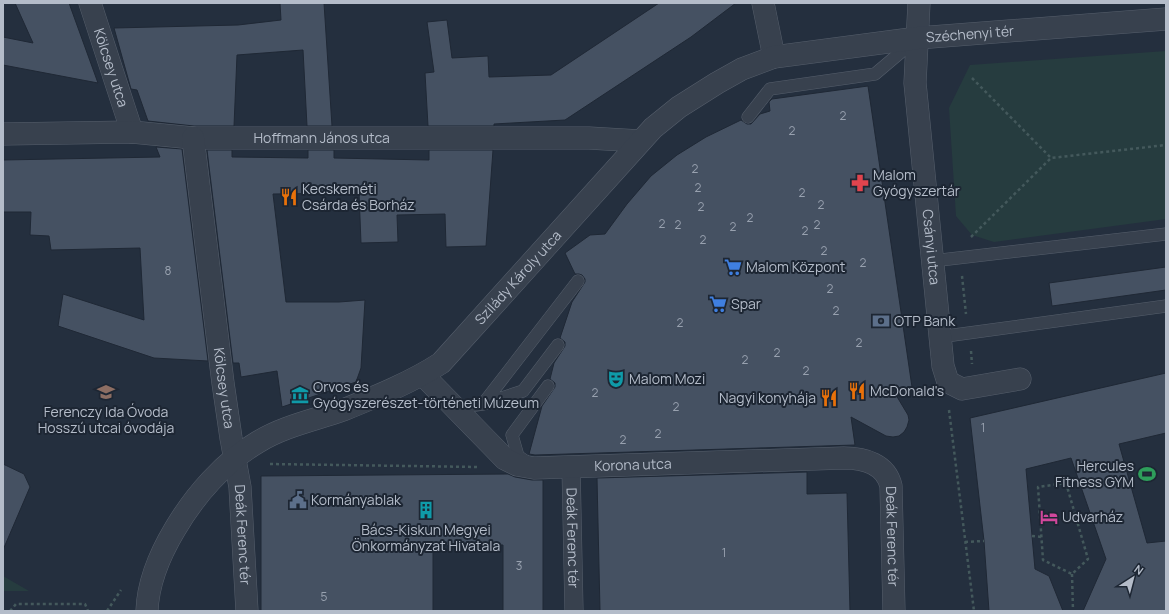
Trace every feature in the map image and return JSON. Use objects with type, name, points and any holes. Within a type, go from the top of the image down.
[{"type":"street","name":"Kölcsey utca","points":[[90,3],[132,132]]},
{"type":"street","points":[[763,3],[774,57]]},
{"type":"street","name":"Csányi utca","points":[[919,3],[915,83],[943,366],[948,382],[962,389],[1020,379]]},
{"type":"street","name":"Széchenyi tér","points":[[774,57],[918,38],[1166,19]]},
{"type":"street","name":"Szilády Károly utca","points":[[235,458],[258,442],[274,434],[293,426],[343,410],[423,375],[442,363],[653,128],[679,107],[710,87],[742,69],[774,57]]},
{"type":"street","name":"Hoffmann János utca","points":[[3,134],[132,132],[193,138],[589,138],[640,142]]},
{"type":"street","name":"Kölcsey utca","points":[[193,138],[223,383],[235,458]]},
{"type":"street","name":"Korona utca","points":[[423,375],[505,459],[517,465],[534,468],[844,458],[863,460],[878,467]]},
{"type":"street","points":[[147,611],[152,579],[159,559],[170,536],[195,500],[219,473],[235,458]]},
{"type":"street","name":"Deák Ferenc tér","points":[[235,458],[240,487],[247,611]]},
{"type":"street","name":"Deák Ferenc tér","points":[[571,466],[574,611]]},
{"type":"street","name":"Deák Ferenc tér","points":[[878,467],[885,472],[891,486],[894,611]]},
{"type":"lane","points":[[748,118],[770,89],[875,74],[918,38]]},
{"type":"lane","points":[[932,261],[1166,234]]},
{"type":"lane","points":[[483,404],[578,281]]},
{"type":"lane","points":[[939,337],[1166,306]]},
{"type":"lane","points":[[455,408],[483,404],[523,391],[558,345]]},
{"type":"lane","points":[[534,468],[518,456],[512,434],[548,386]]},
{"type":"path","points":[[972,78],[1051,158],[1166,145]]},
{"type":"path","points":[[949,410],[974,611]]},
{"type":"path","points":[[270,464],[486,467]]},
{"type":"path","points":[[1072,574],[1043,560],[1038,487],[1066,483],[1088,559],[1072,574],[1073,611]]},
{"type":"path","points":[[1032,536],[1042,537]]},
{"type":"path","points":[[965,542],[984,541]]},
{"type":"path","points":[[107,611],[122,590]]},
{"type":"path","points":[[10,611],[16,604],[85,604],[88,611]]},
{"type":"green space","points":[[1166,51],[1166,219],[994,242],[972,235],[956,216],[949,108],[970,65]]},
{"type":"green space","points":[[3,576],[29,591],[3,591]]},
{"type":"building","points":[[15,3],[69,3],[98,83],[3,65],[3,37],[33,43]]},
{"type":"building","points":[[280,3],[324,3],[332,126],[307,126],[303,50],[237,55],[234,126],[194,126],[148,121],[137,90],[131,89],[114,28],[238,25],[281,20]]},
{"type":"building","points":[[659,3],[736,3],[691,37],[565,120],[494,124],[494,126],[428,126],[425,73],[434,72],[427,22],[447,20],[452,58],[488,56],[489,77],[551,75]]},
{"type":"building","name":"Malom Központ","points":[[868,86],[912,387],[893,390],[908,415],[909,420],[904,432],[899,436],[886,436],[851,417],[855,445],[529,454],[542,406],[555,387],[555,383],[550,379],[554,363],[565,346],[565,342],[560,338],[572,302],[585,282],[582,275],[575,274],[565,253],[590,235],[605,234],[627,204],[651,176],[677,155],[706,137],[741,120],[747,124],[751,124],[760,114],[770,111],[769,102],[772,99]]},
{"type":"building","points":[[156,147],[182,149],[208,361],[154,358],[58,326],[63,294],[144,320],[140,248],[51,250],[49,236],[30,235],[31,212],[3,212],[3,160],[160,157]]},
{"type":"building","points":[[207,150],[232,150],[232,157],[308,158],[308,150],[334,150],[334,158],[429,160],[429,150],[493,150],[486,246],[446,247],[445,214],[397,215],[398,242],[361,243],[359,193],[273,194],[286,302],[339,302],[365,300],[361,368],[356,382],[282,407],[277,371],[241,377],[239,363],[233,363]]},
{"type":"building","points":[[1166,267],[1166,290],[1052,306],[1049,283]]},
{"type":"building","points":[[1166,373],[1166,433],[1119,444],[1147,543],[1166,541],[1166,611],[1083,611],[1106,559],[1071,458],[1026,469],[1035,569],[1049,576],[1063,611],[989,611],[984,541],[970,418]]},
{"type":"building","points":[[3,464],[24,474],[30,487],[3,550]]},
{"type":"building","points":[[807,472],[807,494],[847,493],[850,611],[600,611],[597,478]]},
{"type":"building","points":[[508,474],[515,477],[532,480],[543,480],[543,611],[503,611],[503,545],[433,546],[433,611],[261,611],[261,476]]},
{"type":"place","name":"Malom Gyógyszertár","points":[[860,183]]},
{"type":"place","name":"Kecskeméti Csárda és Borház","points":[[289,197]]},
{"type":"place","name":"Malom Központ","points":[[733,267]]},
{"type":"place","name":"Spar","points":[[718,304]]},
{"type":"place","name":"OTP Bank","points":[[881,321]]},
{"type":"place","name":"Malom Mozi","points":[[616,379]]},
{"type":"place","name":"McDonald's","points":[[857,391]]},
{"type":"place","name":"Ferenczy Ida Óvoda Hosszú utcai óvodája","points":[[106,392]]},
{"type":"place","name":"Orvos és Gyógyszerészet-történeti Múzeum","points":[[300,395]]},
{"type":"place","name":"Nagyi konyhája","points":[[829,398]]},
{"type":"place","name":"Hercules Fitness GYM","points":[[1147,474]]},
{"type":"place","name":"Kormányablak","points":[[298,500]]},
{"type":"place","name":"Bács-Kiskun Megyei Önkormányzat Hivatala","points":[[426,510]]},
{"type":"place","name":"Udvarház","points":[[1049,517]]}]
